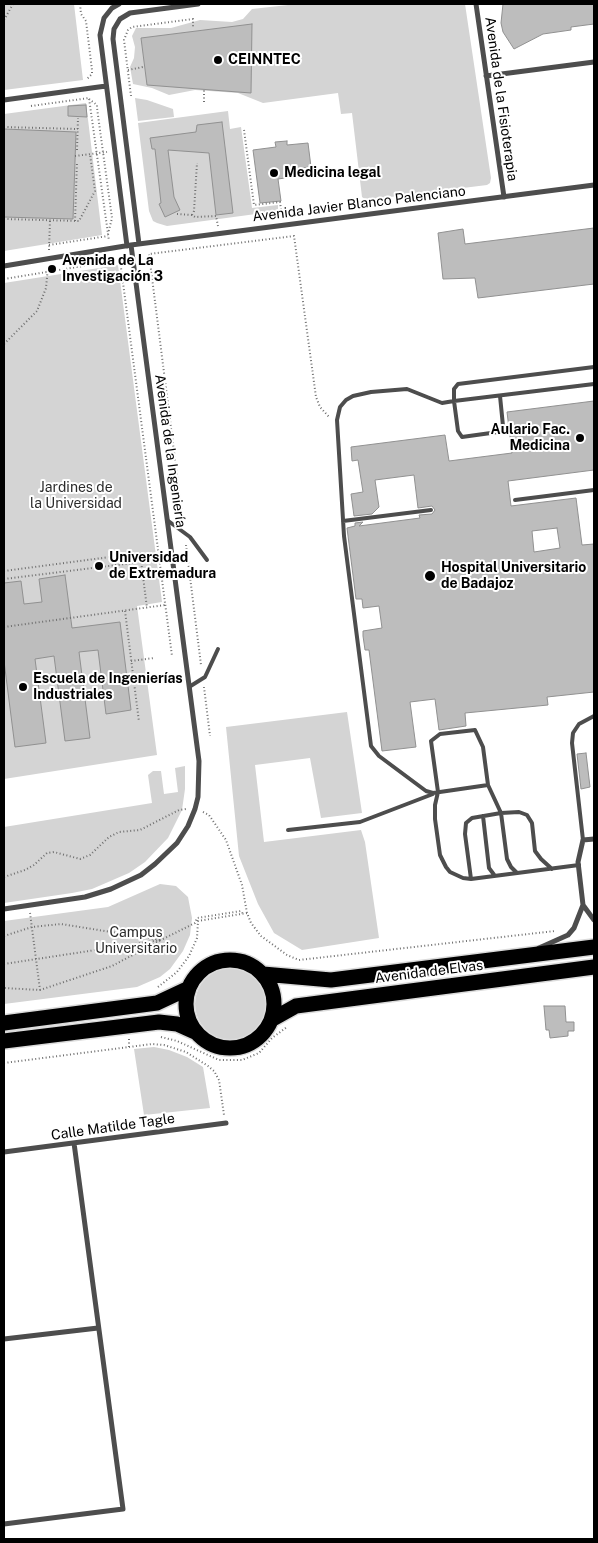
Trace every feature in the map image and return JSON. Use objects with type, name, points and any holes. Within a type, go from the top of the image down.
[{"type":"highway","name":"Avenida de Elvas","points":[[263,974],[331,980],[594,947]]},
{"type":"highway","points":[[222,960],[237,960],[246,962],[263,974],[270,985],[274,1004],[271,1020],[262,1034],[254,1041],[236,1047],[218,1046],[197,1033],[190,1023],[186,1000],[189,988],[200,971],[222,960]]},
{"type":"highway","name":"Avenida de Elvas","points":[[271,1020],[296,1006],[594,967]]},
{"type":"highway","points":[[4,1023],[150,1004],[189,988]]},
{"type":"highway","points":[[4,1042],[159,1022],[176,1024],[197,1033]]},
{"type":"street","name":"Avenida de la Ingeniería","points":[[4,909],[85,897],[111,889],[140,875],[155,864],[177,842],[188,826],[198,797],[200,773],[167,520],[106,86],[100,29],[104,18],[119,4]]},
{"type":"street","points":[[139,244],[113,39],[114,29],[120,20],[130,13],[198,4]]},
{"type":"street","name":"Avenida de la Fisioterapia","points":[[476,4],[504,196]]},
{"type":"street","points":[[486,76],[594,62]]},
{"type":"street","points":[[4,100],[106,86]]},
{"type":"street","name":"Avenida Javier Blanco Palenciano","points":[[4,266],[139,244],[594,185]]},
{"type":"street","points":[[574,928],[583,905],[579,865],[583,840],[594,839]]},
{"type":"street","points":[[583,905],[594,920]]},
{"type":"street","name":"Avenida de Elvas","points":[[520,956],[568,935],[574,928]]},
{"type":"street","name":"Calle Matilde Tagle","points":[[4,1152],[226,1123]]},
{"type":"street","points":[[4,1524],[123,1509],[74,1143]]},
{"type":"street","points":[[4,1339],[98,1328]]},
{"type":"lane","points":[[500,396],[503,426],[498,432],[462,437],[458,431],[454,402],[454,388],[458,384],[594,367]]},
{"type":"lane","points":[[488,785],[433,793],[421,788],[379,756],[372,746],[343,521],[337,420],[340,407],[353,396],[371,392],[407,389],[442,403],[594,384]]},
{"type":"lane","points":[[515,500],[594,490]]},
{"type":"lane","points":[[343,521],[431,510]]},
{"type":"lane","points":[[167,520],[190,537],[207,560]]},
{"type":"lane","points":[[189,687],[205,677],[218,648]]},
{"type":"lane","points":[[583,840],[572,743],[573,733],[579,724],[594,716]]},
{"type":"lane","points":[[517,873],[507,859],[501,813],[488,785],[482,747],[475,730],[440,734],[431,741],[438,792],[435,805],[438,846],[446,867],[456,875],[471,879],[579,865]]},
{"type":"lane","points":[[288,830],[360,822],[438,792]]},
{"type":"lane","points":[[471,879],[466,823],[472,818],[501,813],[519,812],[527,815],[532,823],[535,851],[552,868]]},
{"type":"lane","points":[[483,816],[489,868],[495,876]]},
{"type":"path","points":[[4,20],[13,4]]},
{"type":"path","points":[[80,4],[81,14],[86,21],[92,70],[92,74],[87,79],[87,89]]},
{"type":"path","points":[[131,96],[124,40],[128,30],[192,19],[194,27]]},
{"type":"path","points":[[128,70],[143,68]]},
{"type":"path","points":[[204,90],[204,102]]},
{"type":"path","points":[[89,98],[108,236]]},
{"type":"path","points":[[23,107],[89,98],[97,105],[112,218],[108,236]]},
{"type":"path","points":[[77,150],[78,118]]},
{"type":"path","points":[[4,127],[78,129]]},
{"type":"path","points":[[244,130],[254,205],[280,202],[282,225]]},
{"type":"path","points":[[75,156],[115,151]]},
{"type":"path","points":[[4,219],[79,220],[95,191],[90,154]]},
{"type":"path","points":[[75,220],[77,162]]},
{"type":"path","points":[[192,215],[196,163]]},
{"type":"path","points":[[177,214],[195,217],[216,216],[219,234]]},
{"type":"path","points":[[4,344],[37,311],[46,288],[50,220]]},
{"type":"path","points":[[49,246],[108,236]]},
{"type":"path","points":[[210,736],[149,254],[294,236],[316,397],[320,406],[329,416],[331,424]]},
{"type":"path","points":[[4,279],[120,260],[172,656]]},
{"type":"path","points":[[4,571],[140,554],[147,608]]},
{"type":"path","points":[[4,579],[141,562]]},
{"type":"path","points":[[4,627],[166,605]]},
{"type":"path","points":[[125,611],[139,722]]},
{"type":"path","points":[[131,661],[154,658]]},
{"type":"path","points":[[4,877],[34,865],[47,853],[54,852],[80,859],[90,855],[109,838],[119,832],[140,830],[179,810],[195,809],[209,815],[226,840],[242,886],[250,923],[262,936],[287,955],[300,960],[574,928]]},
{"type":"path","points":[[30,905],[40,990]]},
{"type":"path","points":[[4,988],[40,990],[112,966],[195,923],[197,918],[241,911],[242,913]]},
{"type":"path","points":[[154,988],[162,985],[177,972],[189,956],[197,938],[198,921],[247,913]]},
{"type":"path","points":[[4,936],[32,927],[61,924],[161,940]]},
{"type":"path","points":[[4,964],[161,940]]},
{"type":"path","points":[[161,1036],[219,1060],[242,1060],[259,1053],[272,1038],[290,1026]]},
{"type":"path","points":[[129,1047],[128,1038],[136,1038]]},
{"type":"path","points":[[4,1063],[152,1044],[174,1048],[186,1052],[214,1071],[219,1080],[226,1123]]},
{"type":"green space","points":[[4,4],[74,4],[83,80],[4,90]]},
{"type":"green space","points":[[297,4],[465,4],[491,178],[490,183],[487,185],[366,200],[362,197],[352,113],[341,114],[338,93],[263,103],[238,93],[195,90],[169,95],[152,88],[133,84],[130,67],[134,58],[135,47],[132,36],[136,28],[171,28],[200,20],[232,22],[243,19],[252,9]]},
{"type":"green space","points":[[135,98],[173,109],[174,117],[138,121]]},
{"type":"green space","points":[[86,103],[102,235],[4,251],[4,114]]},
{"type":"green space","points":[[228,111],[230,129],[241,127],[252,208],[278,205],[278,211],[167,226],[153,221],[149,211],[138,123]]},
{"type":"green space","name":"Jardines de la Universidad","points":[[118,265],[162,602],[137,606],[157,755],[4,779],[4,283]]},
{"type":"green space","points":[[347,712],[362,813],[321,818],[310,758],[255,765],[264,842],[361,830],[365,842],[379,938],[302,950],[274,933],[258,904],[239,856],[226,727]]},
{"type":"green space","name":"Campus Universitario","points":[[185,766],[185,789],[182,810],[168,838],[145,862],[129,873],[92,889],[4,903],[4,827],[152,803],[148,775],[153,771],[161,771],[164,794],[178,792],[175,768]]},
{"type":"green space","name":"Campus Universitario","points":[[160,884],[176,886],[188,897],[192,918],[190,935],[183,951],[170,969],[160,977],[137,987],[4,1004],[4,921],[108,907]]},
{"type":"green space","points":[[238,968],[257,978],[265,990],[267,1004],[265,1018],[257,1030],[245,1038],[224,1040],[205,1030],[197,1018],[195,997],[205,978],[217,970]]},
{"type":"green space","points":[[154,1047],[187,1057],[203,1067],[210,1108],[144,1115],[134,1049]]},
{"type":"building","points":[[503,4],[594,4],[594,24],[543,34],[514,49],[503,32],[501,23]]},
{"type":"building","name":"CEINNTEC","points":[[252,24],[251,93],[147,85],[141,38]]},
{"type":"building","points":[[86,105],[87,117],[68,116],[68,106]]},
{"type":"building","points":[[222,122],[233,213],[216,215],[209,153],[168,150],[174,197],[180,210],[165,217],[159,204],[161,203],[155,149],[152,149],[150,138],[196,132],[197,125]]},
{"type":"building","points":[[4,129],[76,132],[73,219],[4,217]]},
{"type":"building","name":"Medicina legal","points":[[287,141],[287,145],[308,143],[311,167],[291,169],[292,177],[278,179],[281,201],[260,203],[253,150],[276,147],[275,142]]},
{"type":"building","points":[[594,228],[594,284],[478,298],[475,278],[443,279],[438,233],[463,229],[465,244]]},
{"type":"building","name":"Hospital Universitario de Badajoz","points":[[594,401],[594,470],[508,481],[511,506],[576,498],[582,545],[594,544],[594,692],[547,697],[548,705],[465,713],[466,726],[439,730],[435,699],[410,702],[416,747],[382,751],[369,650],[365,650],[363,636],[363,631],[382,628],[379,606],[363,608],[362,599],[356,599],[347,528],[355,526],[355,523],[363,522],[359,526],[420,518],[419,515],[432,514],[435,510],[432,506],[418,508],[414,475],[375,480],[379,507],[372,514],[354,516],[351,494],[363,492],[358,460],[352,461],[351,447],[445,435],[449,461],[512,453],[507,412]],"holes":[[[557,528],[560,548],[534,552],[532,531]]]},
{"type":"building","name":"Escuela de Ingenierías Industriales","points":[[65,575],[72,628],[120,622],[131,710],[106,714],[98,650],[79,652],[90,738],[65,741],[54,656],[35,659],[46,743],[15,747],[4,661],[4,583],[21,581],[24,604],[42,602],[39,579]]},
{"type":"building","points":[[586,753],[590,787],[581,789],[577,754]]},
{"type":"building","points":[[544,1006],[565,1006],[566,1022],[574,1022],[574,1031],[568,1031],[568,1036],[550,1038],[549,1030],[546,1030]]},
{"type":"place","name":"CEINNTEC","points":[[218,60]]},
{"type":"place","name":"Medicina legal","points":[[274,173]]},
{"type":"place","name":"Avenida de La Investigación 3","points":[[52,269]]},
{"type":"place","name":"Aulario Fac. Medicina","points":[[580,438]]},
{"type":"place","name":"Universidad de Extremadura","points":[[99,566]]},
{"type":"place","name":"Hospital Universitario de Badajoz","points":[[430,576]]},
{"type":"place","name":"Escuela de Ingenierías Industriales","points":[[23,687]]}]
